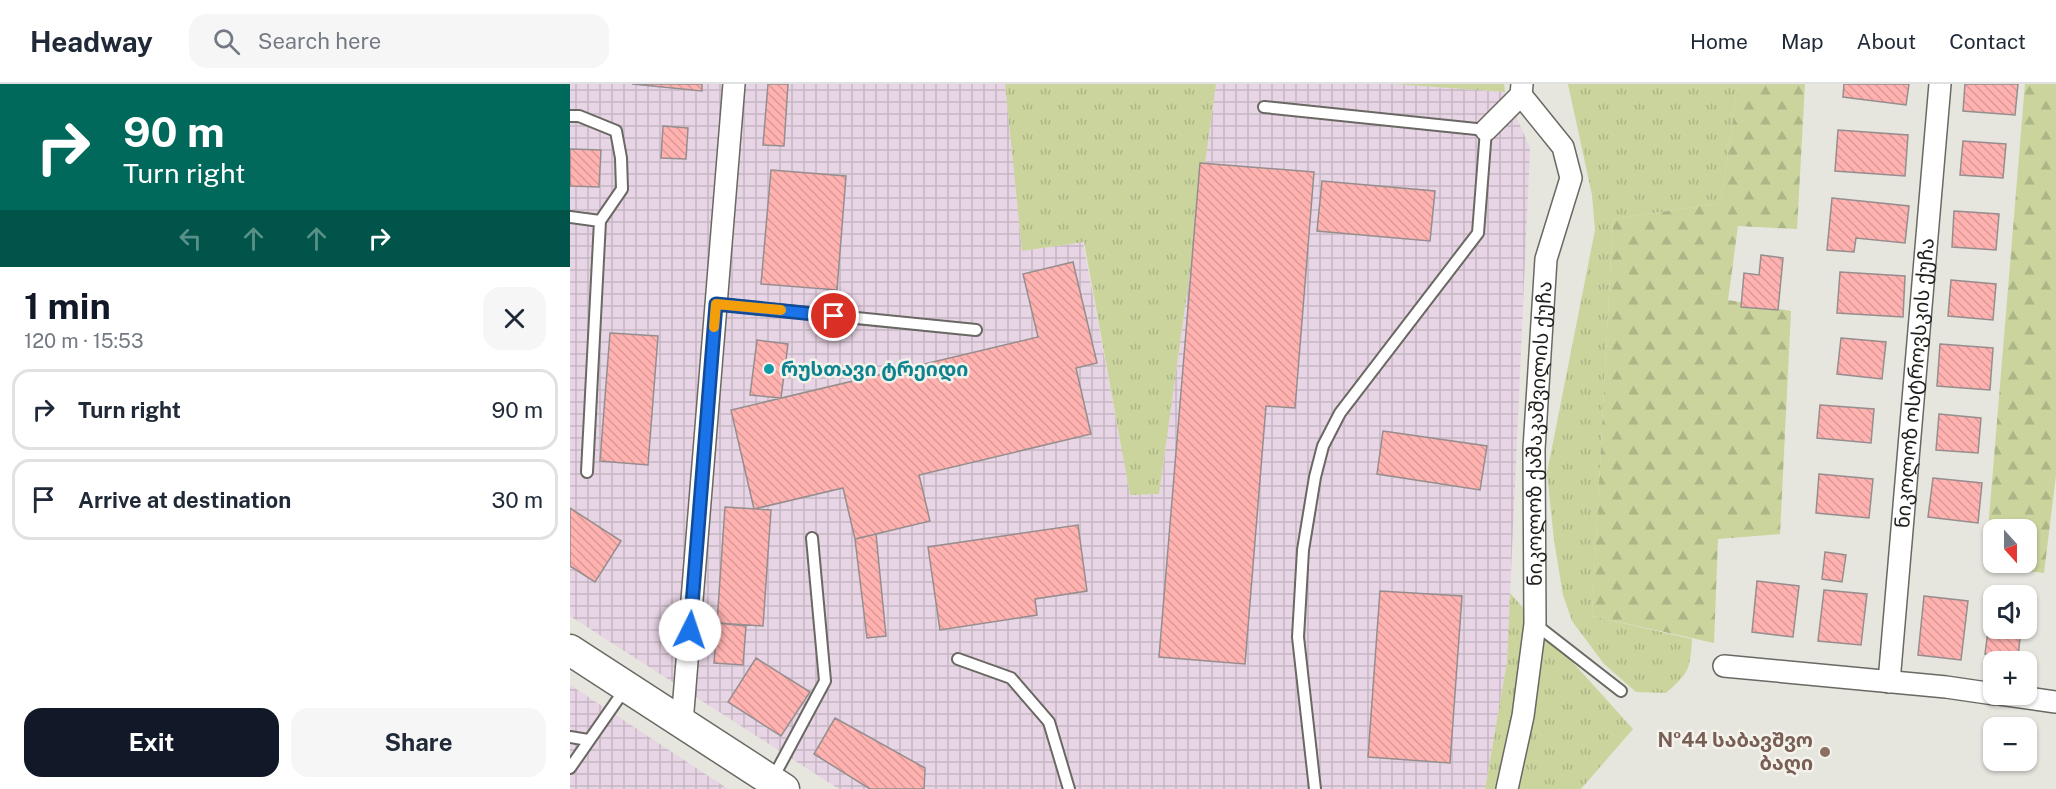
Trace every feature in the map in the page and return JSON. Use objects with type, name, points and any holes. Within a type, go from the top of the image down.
[{"type":"main road","points":[[570,650],[778,785]]},
{"type":"street","points":[[682,723],[734,84]]},
{"type":"street","name":"ნიკოლოზ ოსტროვსკის ქუჩა","points":[[1889,682],[1940,84]]},
{"type":"street","name":"ნიკოლოზ ქაშაკაშვილის ქუჩა","points":[[1486,130],[1522,89],[1563,147],[1571,178],[1546,259],[1534,449],[1535,624],[1523,716],[1507,789]]},
{"type":"street","points":[[1724,666],[1983,693]]},
{"type":"street","points":[[2037,699],[2056,702]]},
{"type":"lane","points":[[1264,107],[1486,130],[1478,233],[1340,413],[1323,446],[1315,477],[1303,550],[1298,637],[1315,789]]},
{"type":"lane","points":[[570,116],[579,116],[616,131],[621,158],[622,189],[600,221],[587,472]]},
{"type":"lane","points":[[570,217],[600,221]]},
{"type":"lane","points":[[716,304],[976,330]]},
{"type":"lane","points":[[778,785],[825,681],[812,538]]},
{"type":"lane","points":[[1535,624],[1621,691]]},
{"type":"lane","points":[[958,659],[1011,678],[1050,722],[1069,789]]},
{"type":"lane","points":[[570,768],[627,687]]},
{"type":"lane","points":[[570,737],[588,740]]},
{"type":"shaded area","points":[[570,84],[1005,84],[1022,251],[1083,242],[1130,495],[1159,494],[1216,84],[1393,84],[1505,92],[1530,148],[1507,662],[1485,789],[839,789],[570,616]]},
{"type":"shaded area","points":[[570,685],[728,789],[570,789]]},
{"type":"green space","points":[[1005,84],[1216,84],[1159,494],[1130,495],[1084,242],[1022,251]]},
{"type":"green space","points":[[1393,84],[1504,84],[1505,92]]},
{"type":"green space","points":[[1568,84],[1738,84],[1721,203],[1613,219],[1592,616],[1692,639],[1687,670],[1666,693],[1636,692],[1604,664],[1572,621],[1563,595],[1554,540],[1547,473],[1595,230],[1592,195]]},
{"type":"green space","points":[[1738,84],[1805,84],[1797,229],[1738,226],[1728,300],[1791,311],[1780,534],[1718,539],[1714,643],[1592,616],[1613,219],[1721,203]]},
{"type":"green space","points":[[2025,84],[2056,84],[2056,475],[2044,573],[2037,572],[2037,519],[1989,519]]},
{"type":"green space","points":[[1510,593],[1633,729],[1581,789],[1485,789],[1507,662]]},
{"type":"building","points":[[632,84],[702,84],[702,91]]},
{"type":"building","points":[[768,84],[788,84],[784,146],[763,145]]},
{"type":"building","points":[[1844,84],[1909,84],[1906,105],[1843,97]]},
{"type":"building","points":[[1965,84],[2018,84],[2015,115],[1963,111]]},
{"type":"building","points":[[663,126],[688,128],[686,159],[661,158]]},
{"type":"building","points":[[1838,130],[1908,135],[1905,176],[1835,171]]},
{"type":"building","points":[[1963,141],[2006,144],[2003,178],[1960,175]]},
{"type":"building","points":[[570,149],[601,150],[599,187],[570,186]]},
{"type":"building","points":[[1200,163],[1314,172],[1295,408],[1266,406],[1245,664],[1159,657]]},
{"type":"building","points":[[771,170],[846,176],[837,290],[761,284]]},
{"type":"building","points":[[1322,181],[1435,191],[1430,241],[1317,231]]},
{"type":"building","points":[[1832,198],[1909,206],[1905,243],[1856,238],[1854,252],[1827,250]]},
{"type":"building","points":[[1954,211],[1999,214],[1996,250],[1952,247]]},
{"type":"building","points":[[1761,255],[1783,258],[1778,310],[1741,307],[1744,273],[1759,275]]},
{"type":"building","points":[[1073,262],[1097,363],[1076,368],[1091,434],[919,475],[930,521],[855,539],[843,488],[754,509],[731,410],[1038,337],[1023,274]]},
{"type":"building","points":[[1840,272],[1905,276],[1903,317],[1837,313]]},
{"type":"building","points":[[1951,280],[1996,284],[1993,320],[1948,316]]},
{"type":"building","points":[[610,333],[658,336],[648,465],[600,461]]},
{"type":"building","points":[[1841,338],[1886,342],[1882,379],[1837,374]]},
{"type":"building","name":"რუსთავი ტრეიდი","points":[[757,340],[788,344],[781,398],[750,395]]},
{"type":"building","points":[[1940,344],[1993,348],[1990,390],[1937,386]]},
{"type":"building","points":[[1820,405],[1874,409],[1871,443],[1817,438]]},
{"type":"building","points":[[1939,414],[1981,418],[1978,453],[1936,450]]},
{"type":"building","points":[[1383,431],[1487,446],[1480,490],[1377,474]]},
{"type":"building","points":[[1819,474],[1873,479],[1869,518],[1816,513]]},
{"type":"building","points":[[1933,478],[1982,483],[1978,523],[1928,517]]},
{"type":"building","points":[[725,507],[771,510],[763,626],[717,623]]},
{"type":"building","points":[[570,508],[621,541],[595,582],[570,566]]},
{"type":"building","points":[[1078,525],[1087,591],[1035,599],[1037,615],[940,630],[928,547]]},
{"type":"building","points":[[876,534],[886,636],[867,638],[855,539]]},
{"type":"building","points":[[1825,552],[1846,555],[1842,582],[1822,579]]},
{"type":"building","points":[[1757,581],[1799,586],[1793,637],[1752,632]]},
{"type":"building","points":[[1824,590],[1867,594],[1861,645],[1818,641]]},
{"type":"building","points":[[1380,591],[1462,596],[1450,763],[1368,757]]},
{"type":"building","points":[[1924,596],[1968,601],[1961,660],[1918,655]]},
{"type":"building","points":[[717,623],[746,626],[743,665],[714,663]]},
{"type":"building","points":[[1987,639],[2020,639],[2019,651],[1985,651]]},
{"type":"building","points":[[756,658],[810,692],[781,736],[728,702]]},
{"type":"building","points":[[835,718],[925,768],[924,789],[870,789],[814,754]]},
{"type":"slow traffic","points":[[714,327],[716,304],[781,310]]},
{"type":"place","name":"რუსთავი ტრეიდი","points":[[769,369]]},
{"type":"place","name":"№44 საბავშვო ბაღი","points":[[1825,752]]},
{"type":"route","points":[[690,630],[716,304],[834,316]]}]
